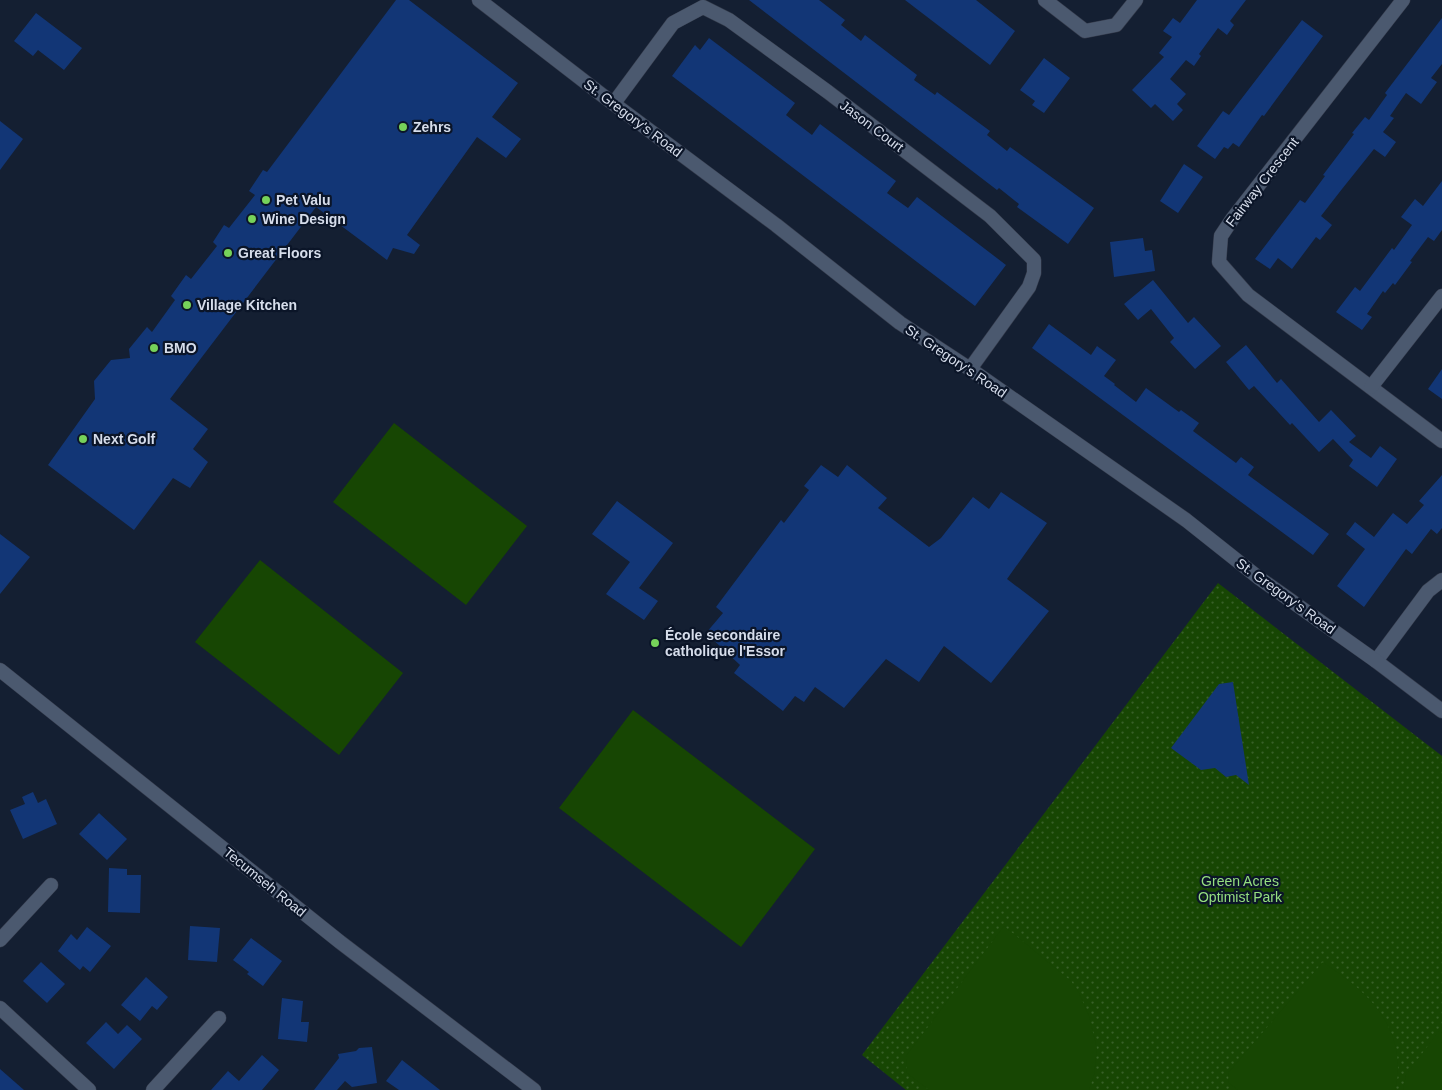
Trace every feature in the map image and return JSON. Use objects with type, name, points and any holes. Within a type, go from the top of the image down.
[{"type":"street","name":"St. Gregory's Road","points":[[479,0],[776,225],[900,324],[970,369],[1186,520],[1259,578],[1442,711]]},
{"type":"street","points":[[1045,0],[1085,31],[1116,26],[1136,0]]},
{"type":"street","name":"Fairway Crescent","points":[[1403,0],[1221,236],[1219,262],[1248,295],[1442,441]]},
{"type":"street","name":"Jason Court","points":[[614,103],[673,23],[703,7],[729,20],[828,92],[990,216],[1034,260],[1034,273],[1029,287],[970,369]]},
{"type":"street","points":[[1371,387],[1442,296]]},
{"type":"street","points":[[1376,662],[1428,591],[1442,580]]},
{"type":"street","name":"Tecumseh Road","points":[[0,670],[340,942],[534,1090]]},
{"type":"street","points":[[0,940],[51,885]]},
{"type":"street","points":[[0,1008],[89,1090]]},
{"type":"street","points":[[153,1090],[219,1018]]},
{"type":"green space","points":[[394,423],[527,526],[466,605],[333,502]]},
{"type":"green space","points":[[260,560],[403,673],[339,755],[195,642]]},
{"type":"green space","name":"Green Acres Optimist Park","points":[[1218,583],[1442,756],[1442,1090],[906,1090],[862,1055]]},
{"type":"green space","points":[[633,710],[815,849],[741,947],[559,808]]},
{"type":"green space","points":[[1004,926],[1071,981],[1079,993],[1089,1016],[1097,1049],[1094,1075],[1089,1090],[929,1090],[907,1073],[906,1056]]},
{"type":"green space","points":[[1323,962],[1363,993],[1384,1018],[1397,1053],[1398,1065],[1395,1090],[1238,1090],[1229,1083],[1228,1073]]},
{"type":"green space","points":[[1442,1027],[1442,1090],[1403,1090],[1406,1075]]},
{"type":"building","points":[[396,0],[409,0],[518,83],[492,117],[521,139],[506,158],[477,137],[407,235],[420,245],[414,254],[393,248],[387,260],[316,207],[170,399],[208,429],[193,449],[208,462],[190,488],[173,478],[134,530],[48,465],[95,399],[94,381],[111,360],[130,358],[129,349],[147,327],[152,332],[175,300],[171,296],[186,275],[191,279],[217,246],[213,242],[224,225],[229,228],[255,195],[249,191],[263,170],[267,172]]},
{"type":"building","points":[[749,0],[819,0],[845,20],[841,25],[861,41],[865,35],[917,75],[914,80],[935,95],[937,92],[990,131],[987,135],[1007,151],[1010,147],[1094,208],[1068,244],[1017,207],[1019,204],[999,188],[997,190]]},
{"type":"building","points":[[905,0],[976,0],[1015,31],[990,65]]},
{"type":"building","points":[[1197,0],[1246,0],[1230,21],[1234,25],[1227,35],[1218,28],[1199,54],[1201,56],[1194,66],[1186,60],[1170,79],[1186,94],[1177,104],[1183,110],[1173,121],[1155,104],[1151,108],[1132,90],[1164,57],[1159,53],[1172,37],[1163,31],[1173,18],[1180,23]]},
{"type":"building","points":[[36,13],[82,48],[64,70],[38,50],[33,56],[14,41]]},
{"type":"building","points":[[1442,18],[1442,64],[1431,78],[1437,82],[1421,104],[1406,93],[1390,116],[1394,118],[1383,132],[1396,142],[1385,157],[1374,149],[1321,216],[1332,225],[1320,240],[1316,237],[1292,269],[1278,258],[1270,269],[1255,259],[1300,200],[1305,203],[1325,176],[1323,175],[1354,134],[1352,133],[1365,117],[1369,120],[1387,95],[1385,93]]},
{"type":"building","points":[[1302,20],[1323,36],[1239,147],[1233,143],[1228,149],[1224,147],[1215,159],[1197,146],[1223,111],[1229,115]]},
{"type":"building","points":[[709,38],[795,103],[786,115],[791,119],[812,135],[820,124],[896,181],[887,193],[908,208],[917,197],[1006,265],[975,306],[672,76],[695,45],[700,50]]},
{"type":"building","points":[[1044,58],[1070,78],[1044,113],[1032,105],[1035,101],[1020,90]]},
{"type":"building","points":[[0,121],[23,139],[0,170]]},
{"type":"building","points":[[1184,164],[1203,177],[1178,213],[1160,201]]},
{"type":"building","points":[[1442,181],[1442,230],[1434,241],[1428,237],[1395,285],[1393,283],[1385,293],[1383,291],[1367,314],[1372,317],[1362,330],[1336,312],[1355,287],[1360,291],[1412,225],[1401,217],[1415,199],[1423,206]]},
{"type":"building","points":[[1143,238],[1145,251],[1152,250],[1155,271],[1114,277],[1110,242]]},
{"type":"building","points":[[1153,280],[1188,323],[1194,317],[1221,346],[1195,369],[1170,342],[1174,338],[1151,309],[1138,320],[1124,304]]},
{"type":"building","points":[[1049,324],[1091,355],[1097,346],[1116,360],[1104,376],[1136,402],[1146,388],[1179,412],[1181,410],[1199,423],[1193,431],[1236,463],[1241,457],[1254,467],[1248,475],[1329,534],[1313,555],[1032,348]]},
{"type":"building","points":[[1246,345],[1277,383],[1281,379],[1319,422],[1331,410],[1356,436],[1349,442],[1371,458],[1380,446],[1397,459],[1377,487],[1349,466],[1353,460],[1333,439],[1319,452],[1292,423],[1290,425],[1254,386],[1249,390],[1226,362]]},
{"type":"building","points":[[1442,369],[1442,399],[1428,389]]},
{"type":"building","points":[[821,465],[838,477],[847,465],[887,498],[878,508],[929,547],[941,538],[973,497],[989,509],[1001,492],[1047,523],[1007,579],[1049,611],[991,683],[944,646],[919,682],[886,659],[844,708],[815,687],[804,702],[795,696],[783,711],[734,673],[740,665],[706,633],[723,613],[716,607],[781,520],[784,523],[809,490],[804,486]]},
{"type":"building","points":[[1442,475],[1442,528],[1437,534],[1431,529],[1412,554],[1406,549],[1364,607],[1337,586],[1365,549],[1346,534],[1355,522],[1374,537],[1393,513],[1407,524],[1424,505],[1419,501]]},
{"type":"building","points":[[617,501],[673,543],[639,588],[658,601],[644,620],[606,594],[630,562],[592,534]]},
{"type":"building","points":[[0,534],[30,557],[0,594]]},
{"type":"building","points":[[1233,682],[1249,785],[1236,775],[1226,777],[1215,768],[1201,770],[1171,748],[1219,684]]},
{"type":"building","points":[[33,792],[38,803],[46,799],[57,824],[23,839],[10,810],[25,804],[22,797]]},
{"type":"building","points":[[99,813],[127,839],[107,860],[79,834]]},
{"type":"building","points":[[109,868],[127,869],[127,875],[141,875],[140,913],[108,912]]},
{"type":"building","points":[[190,926],[220,928],[217,962],[188,960]]},
{"type":"building","points":[[87,927],[111,946],[90,972],[83,966],[80,970],[58,951],[71,934],[77,940]]},
{"type":"building","points":[[251,938],[282,961],[263,986],[233,960]]},
{"type":"building","points":[[41,962],[65,984],[47,1003],[23,981]]},
{"type":"building","points":[[146,977],[168,997],[157,1010],[152,1006],[140,1021],[121,1005]]},
{"type":"building","points":[[282,998],[303,1001],[301,1022],[309,1022],[307,1042],[278,1039]]},
{"type":"building","points":[[106,1022],[118,1034],[127,1025],[142,1039],[114,1069],[86,1043]]},
{"type":"building","points":[[372,1047],[377,1083],[352,1087],[345,1081],[337,1090],[314,1090],[339,1058],[338,1054],[356,1051],[359,1048]]},
{"type":"building","points":[[262,1055],[279,1070],[262,1090],[211,1090],[228,1071],[239,1081]]},
{"type":"building","points":[[402,1060],[440,1090],[399,1090],[386,1081]]},
{"type":"building","points":[[0,1069],[24,1090],[0,1090]]},
{"type":"place","name":"Zehrs","points":[[403,127]]},
{"type":"place","name":"Pet Valu","points":[[266,200]]},
{"type":"place","name":"Wine Design","points":[[252,219]]},
{"type":"place","name":"Great Floors","points":[[228,253]]},
{"type":"place","name":"Village Kitchen","points":[[187,305]]},
{"type":"place","name":"BMO","points":[[154,348]]},
{"type":"place","name":"Next Golf","points":[[83,439]]},
{"type":"place","name":"École secondaire catholique l'Essor","points":[[655,643]]}]
